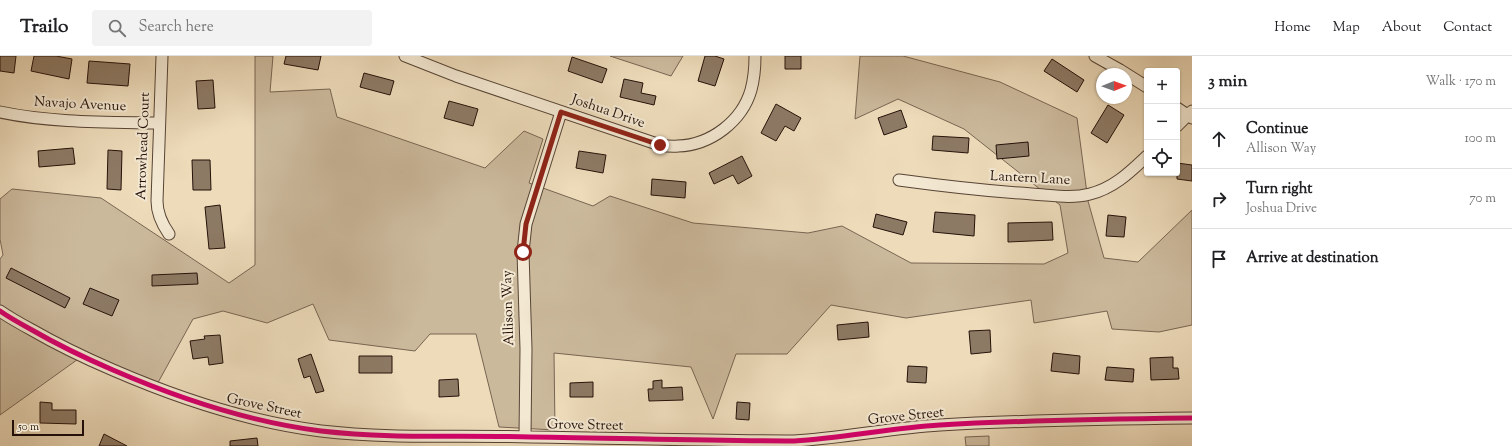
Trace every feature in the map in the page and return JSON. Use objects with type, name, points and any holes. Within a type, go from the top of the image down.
[{"type":"street","name":"Arrowhead Court","points":[[162,56],[157,205],[163,225],[169,234]]},
{"type":"street","name":"Joshua Drive","points":[[404,56],[456,76],[660,145],[678,146],[707,140],[718,134],[738,116],[751,91],[754,79],[756,56]]},
{"type":"street","points":[[1095,56],[1144,85]]},
{"type":"street","points":[[1180,110],[1190,115],[1180,123]]},
{"type":"street","name":"Navajo Avenue","points":[[0,112],[65,121],[159,123]]},
{"type":"street","name":"Allison Way","points":[[525,436],[526,350],[523,252],[526,224],[561,112]]},
{"type":"street","name":"Lantern Lane","points":[[899,180],[984,191],[1073,197],[1090,194],[1117,183],[1129,174],[1144,159]]},
{"type":"street","name":"Grove Street","points":[[0,311],[57,344],[98,364],[207,406],[287,426],[345,433],[391,441],[525,436],[794,441],[830,439],[938,425],[1033,421],[1192,418]]},
{"type":"shaded area","points":[[255,56],[273,56],[270,92],[330,89],[337,117],[485,168],[524,131],[543,139],[529,183],[593,206],[610,196],[693,223],[808,233],[842,226],[911,263],[1044,264],[1068,253],[1060,205],[964,129],[898,99],[855,119],[860,56],[903,56],[1000,82],[1077,118],[1088,201],[1104,258],[1138,262],[1192,210],[1192,325],[1159,332],[1112,329],[1107,311],[1034,323],[1031,300],[906,318],[831,305],[787,354],[736,354],[713,419],[691,367],[554,353],[555,430],[499,427],[476,334],[430,334],[415,351],[329,340],[313,304],[267,323],[223,311],[193,319],[155,388],[81,357],[0,415],[0,259],[3,255],[0,239],[0,199],[12,189],[101,198],[229,283],[255,265]]},
{"type":"shaded area","points":[[610,56],[683,56],[671,76]]},
{"type":"shaded area","points":[[989,436],[989,446],[966,446],[965,437]]},
{"type":"building","points":[[0,56],[16,56],[14,73],[0,71]]},
{"type":"building","points":[[34,56],[56,56],[72,59],[69,79],[31,71]]},
{"type":"building","points":[[286,56],[321,56],[318,70],[284,64]]},
{"type":"building","points":[[705,56],[715,56],[724,59],[715,86],[698,81]]},
{"type":"building","points":[[785,56],[801,56],[801,69],[785,69]]},
{"type":"building","points":[[572,57],[607,69],[602,83],[568,71]]},
{"type":"building","points":[[1052,59],[1084,80],[1077,92],[1044,71]]},
{"type":"building","points":[[89,61],[130,64],[128,86],[87,83]]},
{"type":"building","points":[[364,73],[394,81],[390,95],[360,87]]},
{"type":"building","points":[[624,79],[643,83],[641,93],[656,96],[654,105],[620,97]]},
{"type":"building","points":[[213,80],[215,108],[198,109],[196,81]]},
{"type":"building","points":[[449,101],[478,109],[473,126],[444,118]]},
{"type":"building","points":[[776,104],[801,118],[794,131],[785,126],[776,141],[761,133]]},
{"type":"building","points":[[1108,105],[1124,115],[1107,143],[1091,133]]},
{"type":"building","points":[[901,110],[907,127],[884,135],[878,118]]},
{"type":"building","points":[[933,136],[969,138],[968,153],[932,150]]},
{"type":"building","points":[[1028,142],[1029,156],[997,159],[996,145]]},
{"type":"building","points":[[73,148],[75,164],[39,167],[38,151]]},
{"type":"building","points":[[108,150],[122,151],[121,190],[107,189]]},
{"type":"building","points":[[579,151],[606,155],[603,173],[576,168]]},
{"type":"building","points":[[742,156],[752,176],[738,184],[733,175],[714,184],[709,173]]},
{"type":"building","points":[[192,160],[210,160],[211,190],[193,190]]},
{"type":"building","points":[[1180,163],[1192,165],[1192,181],[1177,179],[1177,176],[1180,176]]},
{"type":"building","points":[[652,179],[686,182],[685,198],[651,195]]},
{"type":"building","points":[[220,205],[225,248],[209,249],[205,207]]},
{"type":"building","points":[[935,212],[975,215],[974,236],[933,232]]},
{"type":"building","points":[[876,214],[907,222],[903,235],[873,227]]},
{"type":"building","points":[[1108,215],[1126,217],[1124,237],[1106,236]]},
{"type":"building","points":[[1052,222],[1053,240],[1008,242],[1008,223]]},
{"type":"building","points":[[11,268],[70,298],[65,308],[6,278]]},
{"type":"building","points":[[197,273],[198,284],[152,286],[152,275]]},
{"type":"building","points":[[90,288],[119,300],[112,316],[83,304]]},
{"type":"building","points":[[868,322],[869,337],[838,340],[837,325]]},
{"type":"building","points":[[990,330],[991,352],[971,354],[969,331]]},
{"type":"building","points":[[220,335],[223,363],[209,365],[208,357],[193,359],[190,341],[205,339],[204,336]]},
{"type":"building","points":[[1053,353],[1080,356],[1079,374],[1051,371]]},
{"type":"building","points":[[311,354],[324,391],[316,393],[310,376],[304,378],[298,359]]},
{"type":"building","points":[[359,356],[392,356],[392,373],[359,373]]},
{"type":"building","points":[[1173,357],[1173,368],[1178,368],[1179,379],[1151,380],[1150,358]]},
{"type":"building","points":[[908,366],[927,367],[926,383],[907,382]]},
{"type":"building","points":[[1107,367],[1134,369],[1133,382],[1105,380]]},
{"type":"building","points":[[458,379],[459,396],[439,397],[439,380]]},
{"type":"building","points":[[662,380],[662,388],[682,387],[683,400],[649,401],[648,389],[653,389],[653,381]]},
{"type":"building","points":[[593,382],[593,397],[570,397],[570,383]]},
{"type":"building","points":[[40,402],[52,403],[52,410],[76,410],[76,424],[40,423]]},
{"type":"building","points":[[737,402],[750,403],[749,420],[736,419]]},
{"type":"building","points":[[104,434],[127,446],[99,446]]},
{"type":"building","points":[[257,438],[258,446],[230,446],[230,441]]},
{"type":"cycle path","points":[[0,311],[42,336],[138,381],[215,408],[268,422],[321,431],[400,436],[505,436],[794,441],[831,438],[903,428],[972,423],[1192,418]]},
{"type":"route","points":[[523,252],[526,224],[561,112],[660,145]]}]
